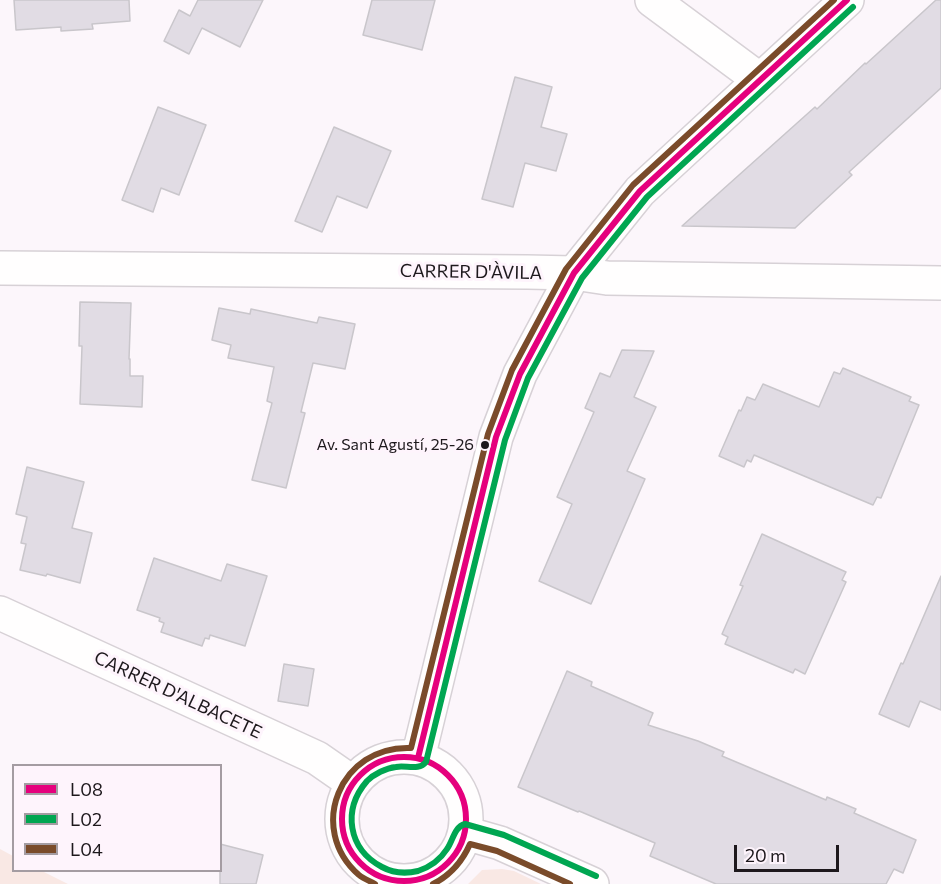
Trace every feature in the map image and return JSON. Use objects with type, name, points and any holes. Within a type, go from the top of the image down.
[{"type":"street","points":[[652,0],[760,80]]},
{"type":"street","points":[[418,758],[496,437],[520,374],[574,273],[640,191],[847,0]]},
{"type":"street","name":"CARRER D'ÀVILA","points":[[0,268],[574,273],[607,278],[941,283]]},
{"type":"street","name":"CARRER D'ALBACETE","points":[[0,613],[317,758],[353,783]]},
{"type":"street","points":[[393,758],[418,758],[446,773],[457,785],[464,801],[467,817],[465,833],[456,855],[438,872],[416,881],[391,882],[364,867],[352,853],[346,842],[342,818],[343,806],[353,783],[361,774],[381,761],[393,758]]},
{"type":"street","points":[[465,833],[500,843],[592,884]]},
{"type":"shaded area","points":[[0,849],[12,855],[12,872],[44,872],[68,884],[0,884]]},
{"type":"shaded area","points":[[482,870],[514,871],[541,884],[468,884]]},
{"type":"building","points":[[14,0],[129,0],[130,21],[92,24],[93,29],[61,31],[61,27],[16,30]]},
{"type":"building","points":[[198,0],[263,0],[240,47],[202,28],[189,54],[164,41],[179,10],[190,16]]},
{"type":"building","points":[[372,0],[435,0],[422,50],[363,35]]},
{"type":"building","points":[[936,0],[941,0],[941,88],[849,172],[852,175],[795,228],[682,226],[815,107],[817,109]]},
{"type":"building","points":[[515,77],[552,87],[541,127],[567,134],[556,171],[525,163],[513,207],[482,199]]},
{"type":"building","points":[[158,107],[206,125],[179,195],[161,188],[153,212],[122,200]]},
{"type":"building","points":[[334,127],[391,151],[367,208],[337,196],[322,232],[295,221]]},
{"type":"building","points":[[80,302],[131,303],[130,376],[143,376],[142,407],[80,404],[82,346],[79,346]]},
{"type":"building","points":[[219,308],[250,314],[251,309],[317,323],[319,317],[355,324],[345,369],[313,363],[301,412],[305,413],[286,488],[252,480],[272,403],[267,401],[274,367],[228,358],[231,345],[212,340]]},
{"type":"building","points":[[622,350],[654,351],[634,397],[656,407],[627,471],[645,479],[591,604],[539,581],[572,504],[557,497],[594,412],[585,408],[600,373],[610,377]]},
{"type":"building","points":[[843,368],[911,397],[909,401],[919,405],[881,498],[877,497],[873,505],[754,455],[751,462],[747,460],[744,467],[719,456],[739,410],[741,411],[747,397],[755,400],[763,384],[819,407],[834,372],[840,374]]},
{"type":"building","points":[[27,467],[84,482],[72,528],[92,533],[80,583],[47,574],[46,576],[20,570],[26,544],[21,543],[27,517],[16,514]]},
{"type":"building","points":[[762,534],[846,572],[842,580],[846,582],[805,674],[795,669],[793,673],[725,644],[728,637],[722,634]]},
{"type":"building","points":[[154,558],[221,581],[227,564],[267,576],[245,646],[210,635],[209,639],[205,638],[202,646],[161,632],[164,623],[159,621],[160,618],[137,610]]},
{"type":"building","points":[[941,576],[941,710],[920,701],[909,727],[879,714]]},
{"type":"building","points":[[284,664],[314,669],[308,706],[278,701]]},
{"type":"building","points":[[567,671],[592,682],[591,686],[653,713],[648,725],[724,752],[722,756],[826,800],[827,797],[856,809],[854,813],[916,840],[903,873],[894,869],[886,884],[716,884],[650,856],[655,843],[518,787]]},
{"type":"building","points":[[222,845],[263,855],[256,884],[220,884]]},
{"type":"transit line","name":"L04","points":[[375,884],[359,875],[343,856],[335,835],[333,814],[338,793],[349,775],[365,760],[386,751],[411,748],[488,434],[512,370],[566,269],[633,185],[834,0]]},
{"type":"transit line","name":"L08","points":[[418,758],[496,437],[520,374],[574,273],[640,191],[847,0]]},
{"type":"transit line","name":"L02","points":[[596,876],[504,835],[465,824],[456,831],[444,853],[431,865],[413,872],[390,871],[371,859],[356,840],[352,828],[354,804],[367,781],[377,774],[392,768],[420,766],[426,762],[505,440],[528,378],[582,278],[647,197],[853,7]]},
{"type":"transit line","name":"L08","points":[[404,757],[428,762],[439,767],[448,775],[456,784],[461,795],[466,819],[461,843],[456,854],[448,863],[439,871],[428,876],[404,881],[380,876],[369,871],[360,863],[352,854],[347,843],[342,819],[347,795],[352,784],[360,775],[369,767],[380,762],[404,757]]},
{"type":"transit line","name":"L04","points":[[433,884],[455,867],[470,844],[497,851],[570,884]]},
{"type":"place","name":"Av. Sant Agustí, 25-26","points":[[485,445]]}]
